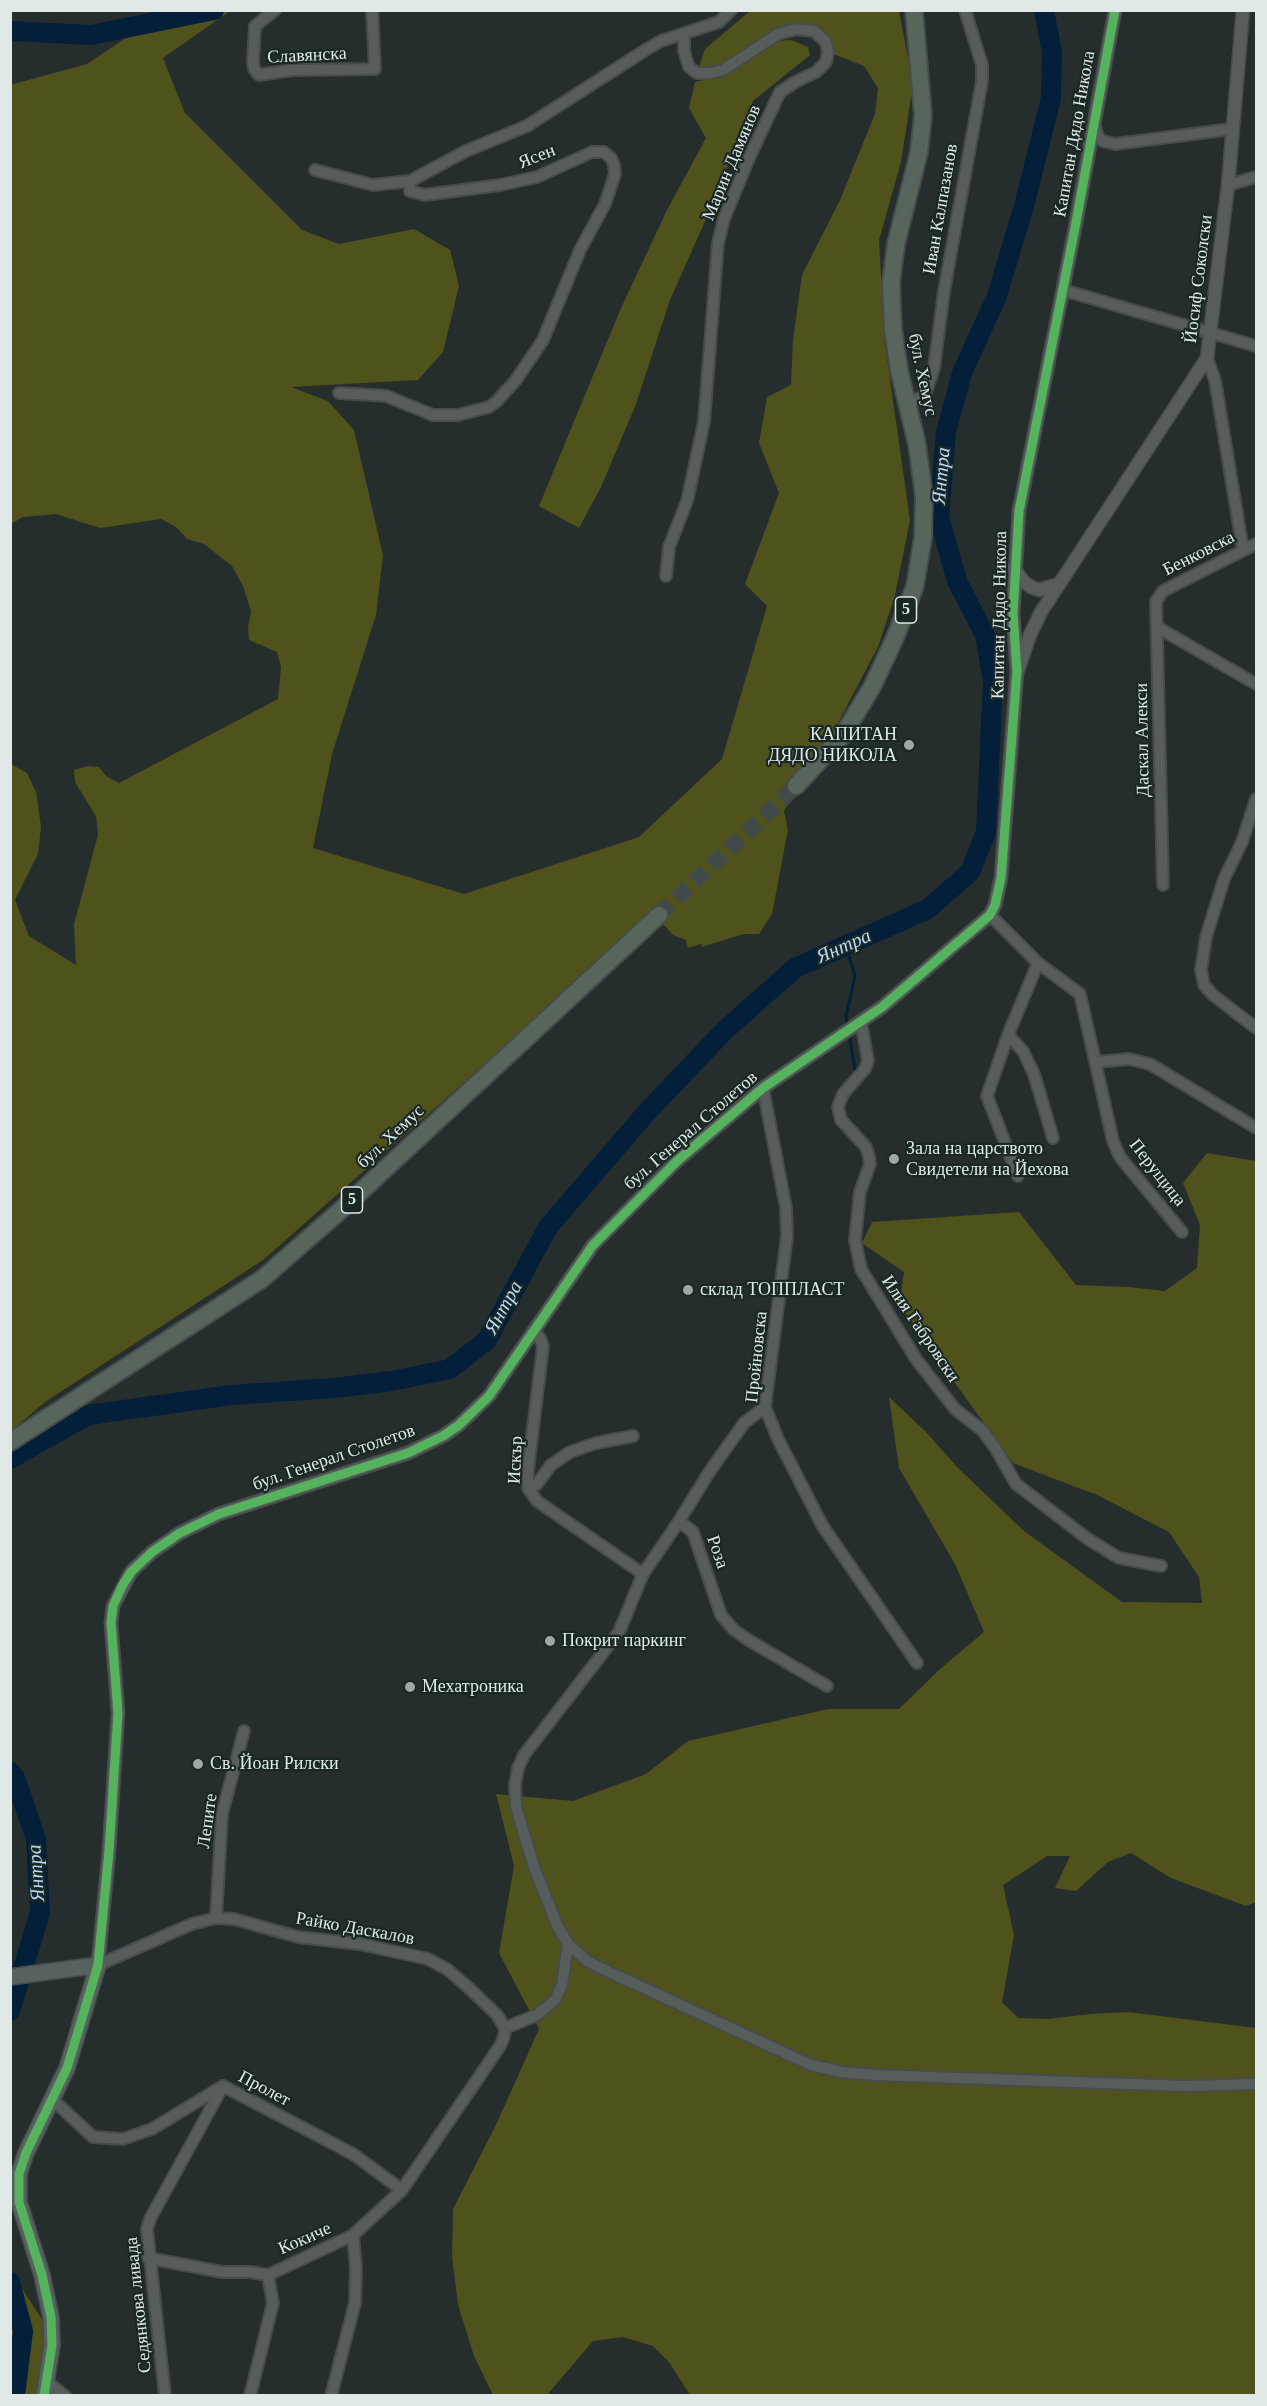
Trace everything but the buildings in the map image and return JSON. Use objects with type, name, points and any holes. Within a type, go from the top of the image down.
[{"type":"main road","name":"бул. Хемус","points":[[796,786],[843,735],[872,687],[895,638],[915,586],[923,537],[924,496],[917,444],[899,370],[893,329],[891,283],[896,244],[919,152],[923,115],[914,10]]},
{"type":"main road","name":"бул. Хемус","points":[[10,1442],[262,1279],[342,1209],[659,915]]},
{"type":"main road","points":[[10,1977],[98,1965],[67,2068],[26,2153],[15,2195],[42,2275],[51,2318],[52,2345],[45,2388]]},
{"type":"street","name":"Славянска","points":[[275,10],[255,26],[253,62],[254,69],[259,75],[292,70],[375,69],[372,10]]},
{"type":"street","name":"Ясен","points":[[339,393],[386,396],[433,415],[458,415],[489,407],[498,401],[516,380],[543,340],[580,250],[605,204],[615,174],[614,165],[604,152],[592,152],[537,177],[500,185],[424,195],[410,191],[410,182],[466,152],[527,126],[647,49],[719,22],[731,10]]},
{"type":"street","name":"Иван Калпазанов","points":[[907,404],[920,398],[926,392],[934,368],[944,291],[982,81],[982,65],[965,10]]},
{"type":"street","name":"Капитан Дядо Никола","points":[[990,915],[995,905],[1001,878],[1017,671],[1013,614],[1019,511],[1115,10]]},
{"type":"street","name":"Йосиф Соколски","points":[[1017,671],[1041,612],[1207,358],[1228,185],[1244,10]]},
{"type":"street","name":"Марин Дамянов","points":[[666,576],[669,548],[687,501],[704,422],[718,243],[724,219],[780,92],[816,72],[826,62],[828,52],[826,42],[814,32],[796,29],[778,34],[723,70],[697,73],[689,67],[684,51],[684,36]]},
{"type":"street","points":[[1094,123],[1098,137],[1115,144],[1232,129]]},
{"type":"street","points":[[315,170],[373,185],[410,182]]},
{"type":"street","points":[[1228,185],[1257,177]]},
{"type":"street","points":[[1063,290],[1257,346]]},
{"type":"street","points":[[1207,358],[1215,380],[1243,550]]},
{"type":"street","name":"Бенковска","points":[[1158,595],[1257,544]]},
{"type":"street","points":[[1014,568],[1023,581],[1039,590],[1059,584]]},
{"type":"street","name":"Даскал Алекси","points":[[1158,595],[1156,606],[1162,885]]},
{"type":"street","points":[[1157,627],[1257,684]]},
{"type":"street","points":[[1257,799],[1242,842],[1224,879],[1206,937],[1202,970],[1204,985],[1213,995],[1257,1028]]},
{"type":"street","points":[[858,1024],[934,964],[990,915]]},
{"type":"street","name":"Перущица","points":[[990,915],[1038,963],[1080,994],[1113,1141],[1120,1157],[1182,1232]]},
{"type":"street","points":[[1018,1176],[987,1096],[1008,1035],[1038,963]]},
{"type":"street","name":"бул. Генерал Столетов","points":[[98,1965],[118,1713],[111,1623],[113,1606],[131,1572],[152,1552],[180,1533],[219,1514],[408,1453],[443,1436],[470,1415],[489,1396],[588,1252],[609,1227],[677,1161],[763,1088],[858,1024]]},
{"type":"street","name":"Илия Габровски","points":[[858,1024],[868,1061],[865,1069],[843,1094],[838,1107],[841,1120],[866,1147],[870,1164],[860,1192],[855,1239],[861,1269],[916,1359],[955,1408],[983,1431],[1016,1484],[1088,1539],[1119,1558],[1161,1566]]},
{"type":"street","points":[[1008,1035],[1023,1051],[1034,1074],[1053,1138]]},
{"type":"street","points":[[1097,1062],[1128,1059],[1150,1064],[1257,1128]]},
{"type":"street","name":"Пройновска","points":[[763,1088],[786,1209],[787,1236],[765,1407],[778,1439],[822,1524],[917,1663]]},
{"type":"street","name":"Искър","points":[[533,1331],[540,1338],[543,1346],[528,1470],[528,1488],[537,1501],[643,1574]]},
{"type":"street","points":[[765,1407],[744,1423],[710,1471],[643,1574],[619,1632],[524,1755],[518,1768],[515,1785],[516,1807],[534,1867],[557,1925],[568,1944],[587,1961],[607,1971],[811,2065],[842,2072],[1176,2086],[1257,2084]]},
{"type":"street","points":[[528,1488],[537,1484],[551,1466],[570,1452],[596,1443],[633,1436]]},
{"type":"street","name":"Роза","points":[[679,1521],[693,1532],[721,1615],[734,1630],[826,1686]]},
{"type":"street","name":"Лепите","points":[[216,1918],[222,1814],[244,1731]]},
{"type":"street","name":"Райко Даскалов","points":[[98,1965],[192,1924],[216,1918],[252,1923],[298,1937],[360,1944],[428,1959],[447,1969],[469,1988],[497,2015],[505,2028]]},
{"type":"street","points":[[353,2235],[402,2190],[500,2046],[505,2028],[537,2015],[555,2000],[562,1985],[568,1944]]},
{"type":"street","name":"Пролет","points":[[53,2100],[93,2137],[123,2139],[152,2129],[224,2086],[353,2154],[402,2190]]},
{"type":"street","name":"Седянкова ливада","points":[[165,2396],[148,2258],[147,2229],[150,2219],[224,2086]]},
{"type":"street","name":"Кокиче","points":[[250,2396],[273,2303],[268,2275],[353,2235],[356,2269],[355,2303],[331,2396]]},
{"type":"street","points":[[148,2258],[222,2272],[250,2271],[268,2275]]},
{"type":"street","points":[[45,2388],[65,2396]]},
{"type":"green space","points":[[166,11],[230,11],[163,58],[185,113],[302,230],[339,244],[414,229],[450,250],[459,286],[443,352],[418,380],[291,387],[328,401],[354,430],[383,555],[376,615],[332,754],[313,848],[464,894],[639,837],[722,759],[767,606],[745,584],[779,493],[759,443],[767,397],[791,385],[793,340],[802,275],[840,200],[875,114],[878,88],[864,66],[828,52],[826,42],[796,29],[723,70],[697,73],[705,49],[750,11],[899,11],[913,84],[901,162],[879,240],[885,344],[910,520],[895,595],[878,647],[837,725],[784,811],[788,830],[772,914],[759,934],[743,934],[702,947],[701,944],[688,948],[686,940],[673,935],[652,912],[579,981],[263,1260],[45,1402],[11,1431],[11,764],[27,773],[36,792],[41,827],[38,854],[15,900],[29,936],[76,965],[74,924],[98,835],[96,816],[75,782],[74,770],[88,766],[99,767],[106,776],[119,783],[278,699],[281,667],[277,652],[249,640],[248,628],[251,611],[243,586],[232,566],[204,544],[187,539],[176,527],[161,519],[100,528],[56,514],[23,517],[11,524],[10,85],[87,64]]},
{"type":"green space","points":[[791,40],[808,47],[810,55],[753,101],[714,201],[670,300],[636,404],[601,487],[579,528],[539,506],[621,308],[667,210],[706,138],[689,108],[695,82],[714,78],[774,41]]},
{"type":"green space","points":[[1207,1153],[1256,1161],[1256,1902],[1246,1906],[1171,1878],[1131,1853],[1108,1862],[1076,1891],[1055,1888],[1070,1856],[1047,1856],[1003,1885],[1014,1935],[1002,2002],[1018,2018],[1048,2019],[1128,2012],[1256,2028],[1256,2395],[690,2395],[669,2362],[653,2346],[623,2337],[593,2341],[547,2395],[493,2395],[474,2356],[458,2305],[452,2257],[453,2209],[495,2127],[539,2029],[499,1953],[514,1866],[496,1794],[573,1801],[646,1774],[688,1741],[828,1709],[899,1709],[940,1669],[984,1632],[955,1564],[899,1468],[889,1397],[1024,1531],[1122,1602],[1202,1603],[1199,1577],[1169,1532],[1097,1495],[1013,1463],[899,1306],[904,1272],[862,1243],[872,1222],[1019,1212],[1076,1285],[1165,1291],[1197,1268],[1200,1225],[1183,1183]]},
{"type":"green space","points":[[11,2279],[17,2281],[47,2327],[38,2395],[11,2396]]},
{"type":"waterway","points":[[10,31],[91,35],[214,10]]},
{"type":"waterway","name":"Янтра","points":[[10,1459],[88,1415],[232,1395],[334,1388],[392,1381],[450,1369],[487,1340],[548,1227],[647,1112],[724,1031],[795,968],[928,909],[970,872],[986,832],[993,681],[985,635],[957,581],[939,517],[946,432],[962,373],[997,296],[1024,206],[1051,98],[1052,52],[1044,10]]},
{"type":"waterway","points":[[846,946],[855,976],[846,1016],[848,1026]]},
{"type":"waterway","points":[[849,1033],[855,1070]]},
{"type":"waterway","name":"Янтра","points":[[10,1772],[15,1778],[36,1839],[40,1913],[10,2011]]},
{"type":"waterway","points":[[10,2282],[23,2331],[13,2396]]},
{"type":"tunnel","points":[[659,915],[796,786]]},
{"type":"cycle path","points":[[44,2396],[52,2345],[51,2317],[42,2275],[19,2202],[19,2174],[26,2153],[67,2068],[98,1965],[109,1851],[118,1713],[111,1623],[113,1606],[131,1572],[152,1552],[180,1533],[219,1514],[408,1453],[443,1436],[459,1425],[489,1396],[593,1245],[677,1161],[763,1088],[882,1007],[990,915],[995,905],[1001,878],[1017,671],[1013,614],[1019,511],[1115,10]]},
{"type":"place","name":"КАПИТАН ДЯДО НИКОЛА","points":[[909,745]]},
{"type":"place","name":"Зала на царството Свидетели на Йехова","points":[[894,1159]]},
{"type":"place","name":"склад ТОППЛАСТ","points":[[688,1290]]},
{"type":"place","name":"Покрит паркинг","points":[[550,1641]]},
{"type":"place","name":"Мехатроника","points":[[410,1687]]},
{"type":"place","name":"Св. Йоан Рилски","points":[[198,1764]]}]
